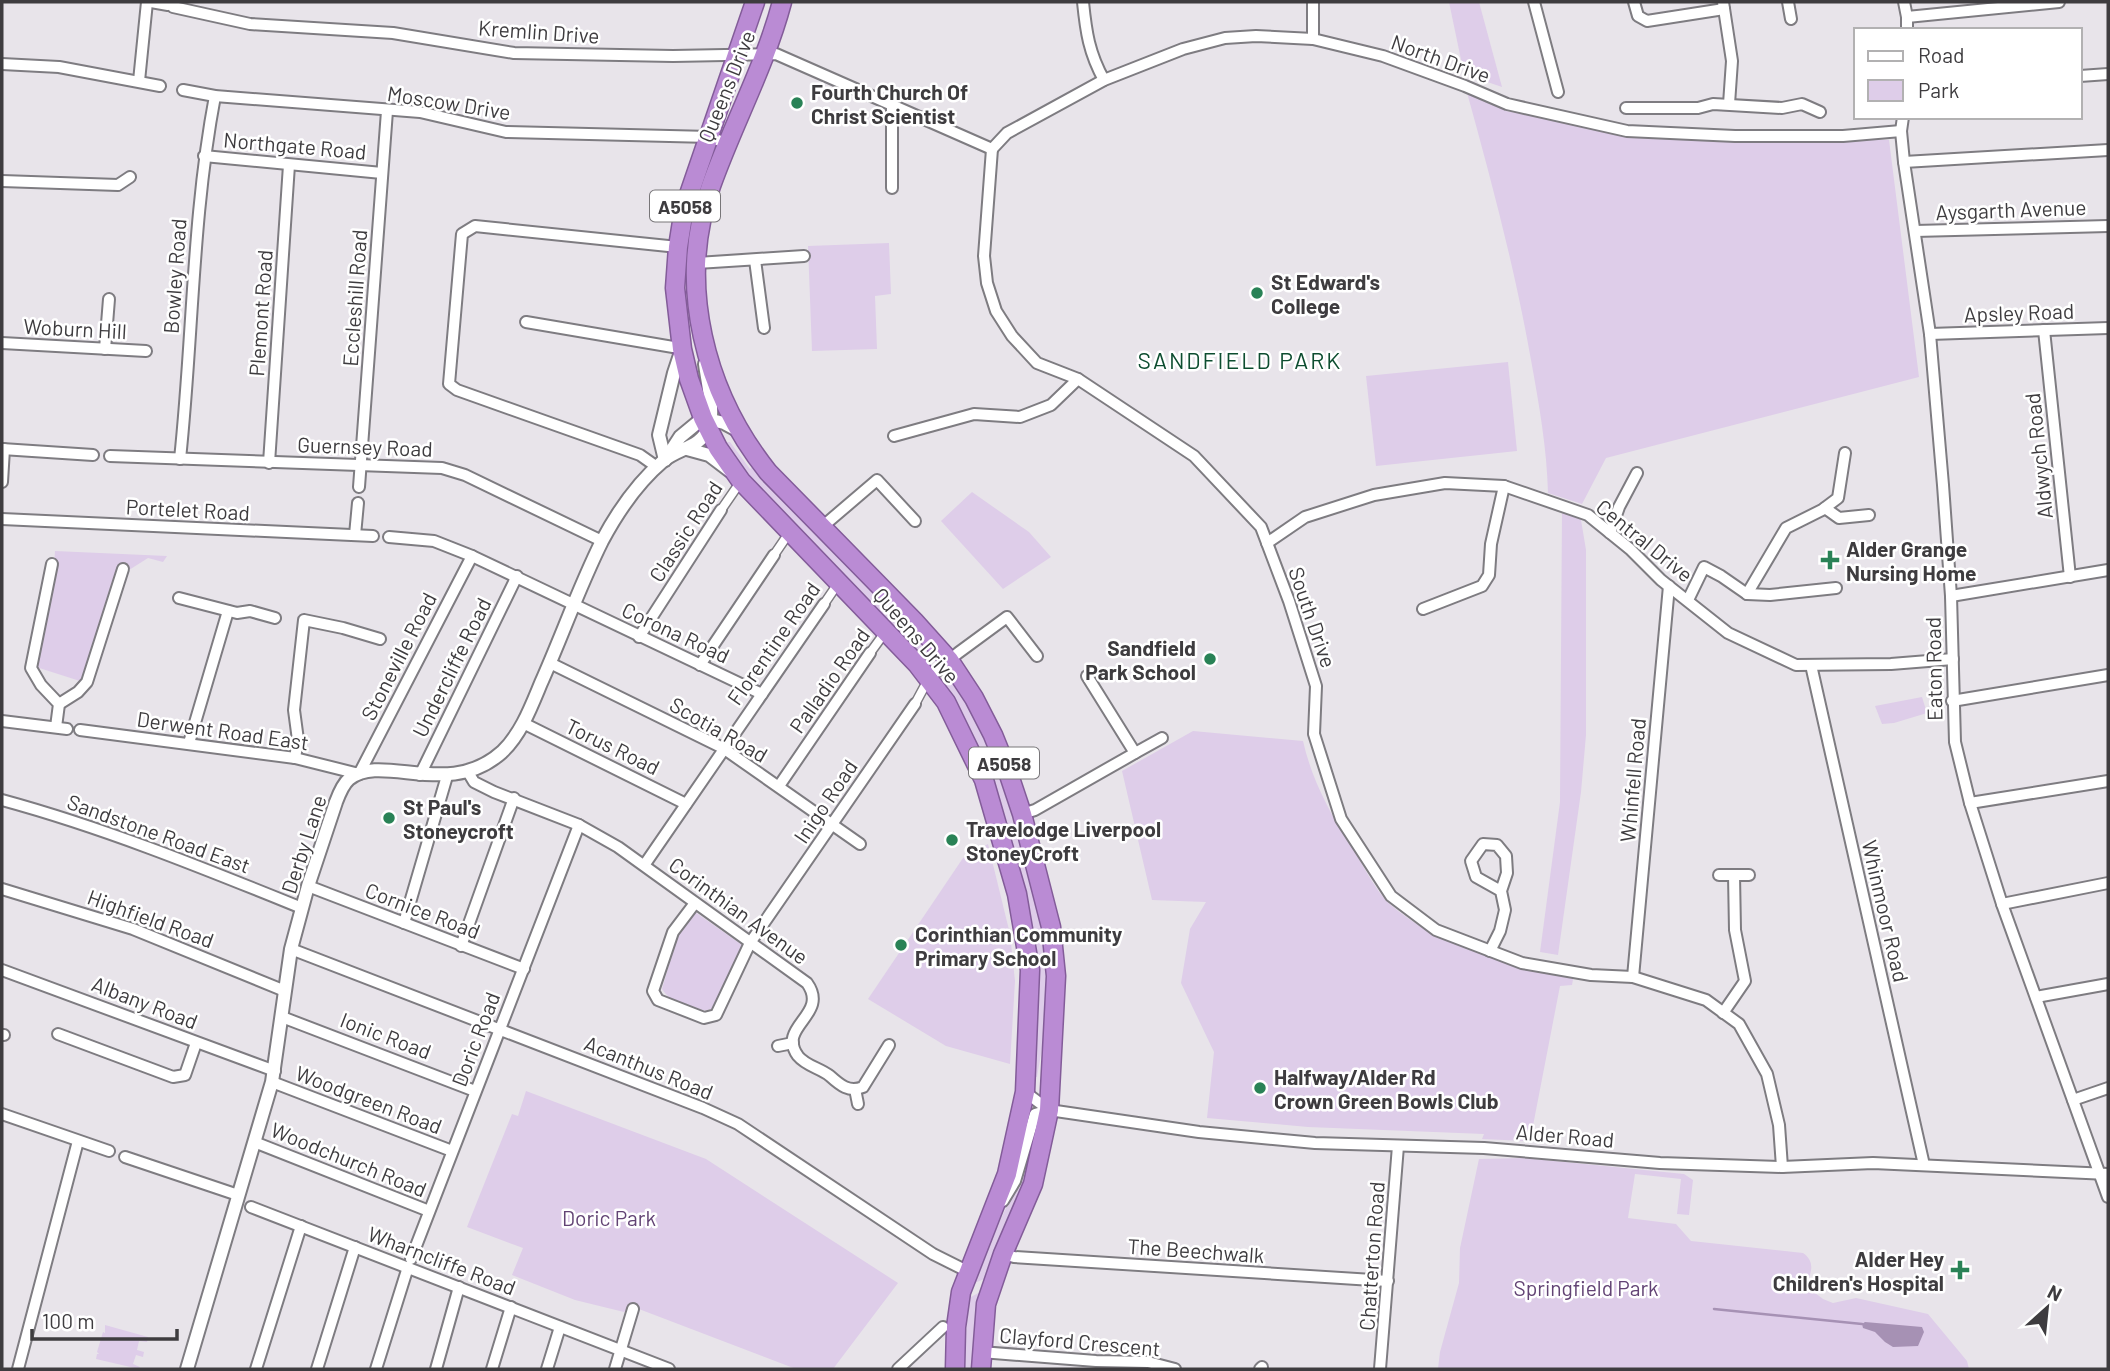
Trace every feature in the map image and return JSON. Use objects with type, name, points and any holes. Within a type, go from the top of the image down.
[{"type":"highway","name":"Queens Drive","points":[[755,2],[684,209],[675,288],[682,348],[689,379],[738,478],[929,678],[959,725],[984,780],[1017,894],[1030,970],[1025,1092],[1007,1174],[988,1224]]},
{"type":"highway","name":"Queens Drive","points":[[782,2],[765,54],[704,209],[696,296],[704,346],[737,430],[768,472],[949,660],[974,698],[993,735],[1022,814],[1051,927],[1056,976],[1049,1110],[1033,1184],[1003,1254]]},
{"type":"highway","name":"A5058","points":[[955,1369],[960,1296],[967,1271],[988,1224]]},
{"type":"highway","name":"A5058","points":[[981,1361],[986,1304],[1003,1254]]},
{"type":"street","name":"Kremlin Drive","points":[[149,2],[193,6],[250,24],[393,33],[514,53],[673,56],[776,54],[992,149]]},
{"type":"street","points":[[139,81],[149,2]]},
{"type":"street","points":[[1083,2],[1086,37],[1104,80]]},
{"type":"street","points":[[1313,2],[1313,39]]},
{"type":"street","points":[[1534,2],[1558,92]]},
{"type":"street","points":[[1634,2],[1638,16],[1647,22],[1724,5],[1732,61],[1729,104]]},
{"type":"street","points":[[1904,2],[1907,28]]},
{"type":"street","points":[[1907,17],[2059,2]]},
{"type":"street","points":[[1777,9],[1789,9]]},
{"type":"street","name":"North Drive","points":[[992,149],[1007,133],[1104,80],[1183,49],[1225,38],[1256,36],[1313,39],[1383,56],[1507,104],[1627,131],[1735,136],[1843,136],[1901,131]]},
{"type":"street","points":[[2,64],[60,66],[160,86]]},
{"type":"street","points":[[2082,76],[2108,74]]},
{"type":"street","name":"Moscow Drive","points":[[183,90],[215,96],[443,116],[506,132],[709,137],[728,144]]},
{"type":"street","name":"Bowley Road","points":[[180,459],[194,249],[204,156],[215,96]]},
{"type":"street","points":[[1626,108],[1698,108],[1713,104],[1782,108],[1802,104],[1820,112]]},
{"type":"street","points":[[891,188],[892,105]]},
{"type":"street","name":"Eccleshill Road","points":[[359,487],[387,111]]},
{"type":"street","name":"Eaton Road","points":[[1903,119],[1904,162],[1930,334],[1951,596],[1955,742],[1970,803],[2002,904],[2073,1100],[2103,1174],[2108,1197]]},
{"type":"street","name":"South Drive","points":[[992,149],[984,256],[987,284],[996,311],[1012,336],[1037,363],[1079,379],[1194,456],[1261,527],[1289,601],[1316,686],[1314,734],[1341,819],[1391,897],[1436,930],[1490,951],[1536,965],[1591,975],[1633,977],[1706,1000],[1739,1024],[1767,1074],[1779,1125],[1782,1167]]},
{"type":"street","points":[[1904,162],[2108,150]]},
{"type":"street","name":"Northgate Road","points":[[204,156],[382,173]]},
{"type":"street","name":"Plemont Road","points":[[269,463],[289,165]]},
{"type":"street","points":[[2,181],[118,185],[130,177]]},
{"type":"street","points":[[678,247],[475,226],[462,234],[449,384],[466,394],[663,461],[700,440],[708,422]]},
{"type":"street","name":"Aysgarth Avenue","points":[[1915,231],[2108,226]]},
{"type":"street","points":[[697,263],[804,256]]},
{"type":"street","points":[[755,260],[764,328]]},
{"type":"street","points":[[105,349],[109,299]]},
{"type":"street","points":[[526,323],[682,348]]},
{"type":"street","name":"Apsley Road","points":[[1930,334],[2108,328]]},
{"type":"street","name":"Aldwych Road","points":[[2044,330],[2070,577]]},
{"type":"street","name":"Woburn Hill","points":[[2,343],[146,351]]},
{"type":"street","name":"A5058","points":[[704,346],[708,422]]},
{"type":"street","name":"Queens Drive","points":[[663,461],[659,435],[682,348]]},
{"type":"street","points":[[894,436],[974,414],[1020,417],[1051,405],[1079,379]]},
{"type":"street","points":[[359,774],[380,771],[447,776],[468,772],[501,752],[523,723],[602,541],[627,499],[663,461],[680,437],[708,422]]},
{"type":"street","name":"Queens Drive","points":[[708,422],[737,430]]},
{"type":"street","points":[[2,481],[3,449],[93,455]]},
{"type":"street","points":[[687,449],[709,456],[738,478]]},
{"type":"street","points":[[1747,594],[1786,528],[1825,508],[1838,498],[1845,453]]},
{"type":"street","name":"Guernsey Road","points":[[110,456],[443,468],[465,475],[602,541]]},
{"type":"street","points":[[1610,533],[1636,473]]},
{"type":"street","name":"Classic Road","points":[[639,637],[721,510],[738,478]]},
{"type":"street","points":[[821,527],[877,480],[915,521]]},
{"type":"street","name":"Central Drive","points":[[1268,543],[1305,517],[1374,495],[1445,482],[1504,486],[1588,515],[1728,633],[1796,665],[1891,664],[1953,659]]},
{"type":"street","points":[[1423,609],[1482,586],[1489,575],[1491,544],[1504,486]]},
{"type":"street","points":[[355,535],[358,503]]},
{"type":"street","points":[[1825,508],[1839,517],[1870,515]]},
{"type":"street","name":"Portelet Road","points":[[2,519],[373,536]]},
{"type":"street","points":[[700,665],[789,533]]},
{"type":"street","points":[[389,537],[434,541],[575,604]]},
{"type":"street","name":"Stoneville Road","points":[[359,774],[472,556]]},
{"type":"street","points":[[2,721],[62,728],[60,704],[41,685],[30,668],[52,564]]},
{"type":"street","points":[[1688,600],[1704,567],[1747,594],[1770,595],[1836,588]]},
{"type":"street","points":[[60,704],[79,692],[87,682],[123,569]]},
{"type":"street","points":[[1951,596],[2108,570]]},
{"type":"street","name":"Undercliffe Road","points":[[420,775],[517,576]]},
{"type":"street","name":"Florentine Road","points":[[645,864],[839,582]]},
{"type":"street","name":"Whinfell Road","points":[[1633,977],[1669,586]]},
{"type":"street","points":[[179,598],[237,613],[250,611],[275,618]]},
{"type":"street","name":"Corona Road","points":[[575,604],[762,694]]},
{"type":"street","points":[[189,743],[228,611]]},
{"type":"street","points":[[929,678],[1007,617],[1037,656]]},
{"type":"street","points":[[295,758],[298,740],[294,710],[304,620],[380,639]]},
{"type":"street","name":"Palladio Road","points":[[779,786],[886,631]]},
{"type":"street","name":"Scotia Road","points":[[550,663],[723,748],[860,844]]},
{"type":"street","name":"Whinmoor Road","points":[[1811,665],[1924,1165]]},
{"type":"street","points":[[1952,701],[2108,675]]},
{"type":"street","points":[[1087,676],[1135,753]]},
{"type":"street","name":"Inigo Road","points":[[695,903],[673,932],[653,991],[658,1000],[705,1018],[716,1015],[750,943],[915,704],[929,678]]},
{"type":"street","name":"Torus Road","points":[[523,723],[686,804]]},
{"type":"street","name":"Derwent Road East","points":[[80,730],[295,758],[359,774]]},
{"type":"street","points":[[1022,814],[1035,810],[1162,738]]},
{"type":"street","name":"Corinthian Avenue","points":[[468,772],[474,782],[579,825],[645,864],[807,983],[813,993],[811,1010],[797,1026],[793,1043]]},
{"type":"street","name":"Derby Lane","points":[[187,1369],[273,1077],[291,949],[308,886],[336,802],[347,781],[359,774]]},
{"type":"street","points":[[404,923],[447,776]]},
{"type":"street","points":[[1970,803],[2108,781]]},
{"type":"street","points":[[461,946],[514,798]]},
{"type":"street","name":"Sandstone Road East","points":[[2,800],[172,854],[302,908]]},
{"type":"street","name":"Doric Road","points":[[376,1369],[429,1211],[579,825]]},
{"type":"street","points":[[1719,875],[1749,875]]},
{"type":"street","points":[[1723,1013],[1745,981],[1735,930],[1734,875]]},
{"type":"street","points":[[2002,904],[2108,883]]},
{"type":"street","name":"Cornice Road","points":[[308,886],[524,969]]},
{"type":"street","name":"Highfield Road","points":[[2,889],[134,929],[285,991]]},
{"type":"street","points":[[1490,951],[1500,931],[1505,910],[1501,891]]},
{"type":"street","name":"Acanthus Road","points":[[291,949],[703,1108],[738,1124],[933,1254],[967,1271]]},
{"type":"street","name":"Albany Road","points":[[2,970],[99,1004],[273,1077]]},
{"type":"street","points":[[2036,996],[2108,984]]},
{"type":"street","name":"Ionic Road","points":[[282,1017],[475,1091]]},
{"type":"street","points":[[58,1034],[173,1077],[185,1075],[196,1043]]},
{"type":"street","points":[[778,1046],[793,1043],[800,1059],[838,1084],[855,1089],[868,1082],[889,1045]]},
{"type":"street","name":"Woodgreen Road","points":[[273,1077],[452,1151]]},
{"type":"street","points":[[2073,1100],[2108,1088]]},
{"type":"street","points":[[855,1089],[858,1104]]},
{"type":"street","name":"Alder Road","points":[[1025,1092],[1049,1110],[1199,1132],[1315,1143],[1538,1152],[1660,1163],[1782,1167],[1873,1163],[2103,1174]]},
{"type":"street","points":[[988,1224],[1015,1181],[1035,1114],[1049,1110]]},
{"type":"street","points":[[2,1114],[108,1151]]},
{"type":"street","points":[[18,1369],[78,1141]]},
{"type":"street","name":"Woodchurch Road","points":[[254,1142],[429,1211]]},
{"type":"street","name":"Chatterton Road","points":[[1380,1369],[1398,1146]]},
{"type":"street","points":[[125,1157],[239,1195]]},
{"type":"street","name":"Wharncliffe Road","points":[[250,1207],[355,1247],[410,1263],[459,1287],[669,1369]]},
{"type":"street","points":[[256,1369],[302,1226]]},
{"type":"street","points":[[317,1369],[355,1247]]},
{"type":"street","name":"The Beechwalk","points":[[1003,1254],[1013,1258],[1388,1281]]},
{"type":"street","points":[[436,1369],[459,1287]]},
{"type":"street","points":[[492,1369],[511,1307]]},
{"type":"street","points":[[615,1369],[633,1309]]},
{"type":"street","points":[[547,1369],[560,1326]]},
{"type":"street","points":[[898,1369],[943,1327]]},
{"type":"street","name":"Clayford Crescent","points":[[981,1361],[1096,1365],[1148,1362],[1175,1369]]},
{"type":"green space","points":[[1449,2],[1479,2],[1502,87],[1464,74]]},
{"type":"green space","points":[[1466,89],[1506,111],[1632,134],[1889,140],[1919,377],[1606,458],[1582,504],[1548,493],[1542,426],[1525,326],[1502,224]]},
{"type":"green space","points":[[889,243],[891,294],[875,296],[877,349],[812,351],[808,246]]},
{"type":"green space","points":[[1508,362],[1517,451],[1376,466],[1366,376]]},
{"type":"green space","points":[[723,442],[730,442],[750,469],[754,466],[935,656],[927,665],[739,467]]},
{"type":"green space","points":[[972,492],[1029,532],[1051,557],[1003,589],[941,521]]},
{"type":"green space","points":[[1562,509],[1580,514],[1586,550],[1586,735],[1581,792],[1558,955],[1540,952],[1560,802]]},
{"type":"green space","points":[[55,551],[167,556],[163,562],[148,558],[129,570],[83,682],[33,666]]},
{"type":"green space","points":[[953,676],[984,729],[1017,816],[1049,957],[1048,1014],[1037,1077],[1032,1077],[1038,978],[1033,929],[1014,851],[988,771],[973,735],[943,684]]},
{"type":"green space","points":[[1922,697],[1927,713],[1882,724],[1875,706]]},
{"type":"green space","points":[[1193,731],[1303,741],[1328,807],[1374,885],[1391,905],[1432,933],[1478,952],[1574,974],[1572,985],[1560,986],[1531,1136],[1527,1141],[1482,1139],[1484,1134],[1308,1127],[1207,1118],[1214,1052],[1181,983],[1190,929],[1206,902],[1152,900],[1122,771]]},
{"type":"green space","points":[[988,844],[1010,934],[1015,981],[1010,1064],[946,1046],[868,999],[963,858]]},
{"type":"green space","points":[[695,912],[742,945],[715,1008],[707,1010],[685,1007],[672,1000],[662,989],[678,934]]},
{"type":"green space","name":"Doric Park","points":[[526,1091],[706,1159],[898,1283],[833,1369],[796,1369],[631,1306],[624,1312],[575,1300],[512,1275],[523,1248],[467,1227],[512,1114],[518,1116]]},
{"type":"green space","points":[[1030,1150],[1035,1151],[1029,1173],[987,1278],[972,1284],[1017,1184]]},
{"type":"green space","name":"Springfield Park","points":[[1525,1158],[1684,1174],[1693,1180],[1689,1215],[1677,1214],[1681,1179],[1635,1174],[1628,1218],[1676,1224],[1691,1241],[1803,1253],[1811,1264],[1806,1286],[1823,1299],[1833,1303],[1856,1298],[1928,1314],[1967,1361],[1969,1369],[1438,1369],[1459,1283],[1460,1248],[1479,1159]]},
{"type":"green space","points":[[982,1291],[976,1369],[963,1369],[969,1298]]},
{"type":"green space","points":[[105,1325],[148,1337],[147,1342],[139,1341],[137,1350],[144,1352],[143,1357],[136,1355],[133,1364],[140,1367],[139,1369],[96,1359]]},
{"type":"shaded area","points":[[1865,1322],[1922,1327],[1924,1332],[1918,1346],[1893,1347],[1875,1332],[1863,1328],[1862,1324]]},
{"type":"waterway","points":[[1714,1309],[1862,1324]]},
{"type":"place","name":"Fourth Church Of Christ Scientist","points":[[797,103]]},
{"type":"place","name":"St Edward's College","points":[[1257,293]]},
{"type":"place","name":"Alder Grange Nursing Home","points":[[1830,560]]},
{"type":"place","name":"Sandfield Park School","points":[[1210,659]]},
{"type":"place","name":"St Paul's Stoneycroft","points":[[389,818]]},
{"type":"place","name":"Travelodge Liverpool StoneyCroft","points":[[952,840]]},
{"type":"place","name":"Corinthian Community Primary School","points":[[901,945]]},
{"type":"place","name":"Halfway/Alder Rd Crown Green Bowls Club","points":[[1260,1088]]},
{"type":"place","name":"Alder Hey Children's Hospital","points":[[1960,1270]]},
{"type":"district","name":"SANDFIELD PARK","points":[[1240,360]]}]
